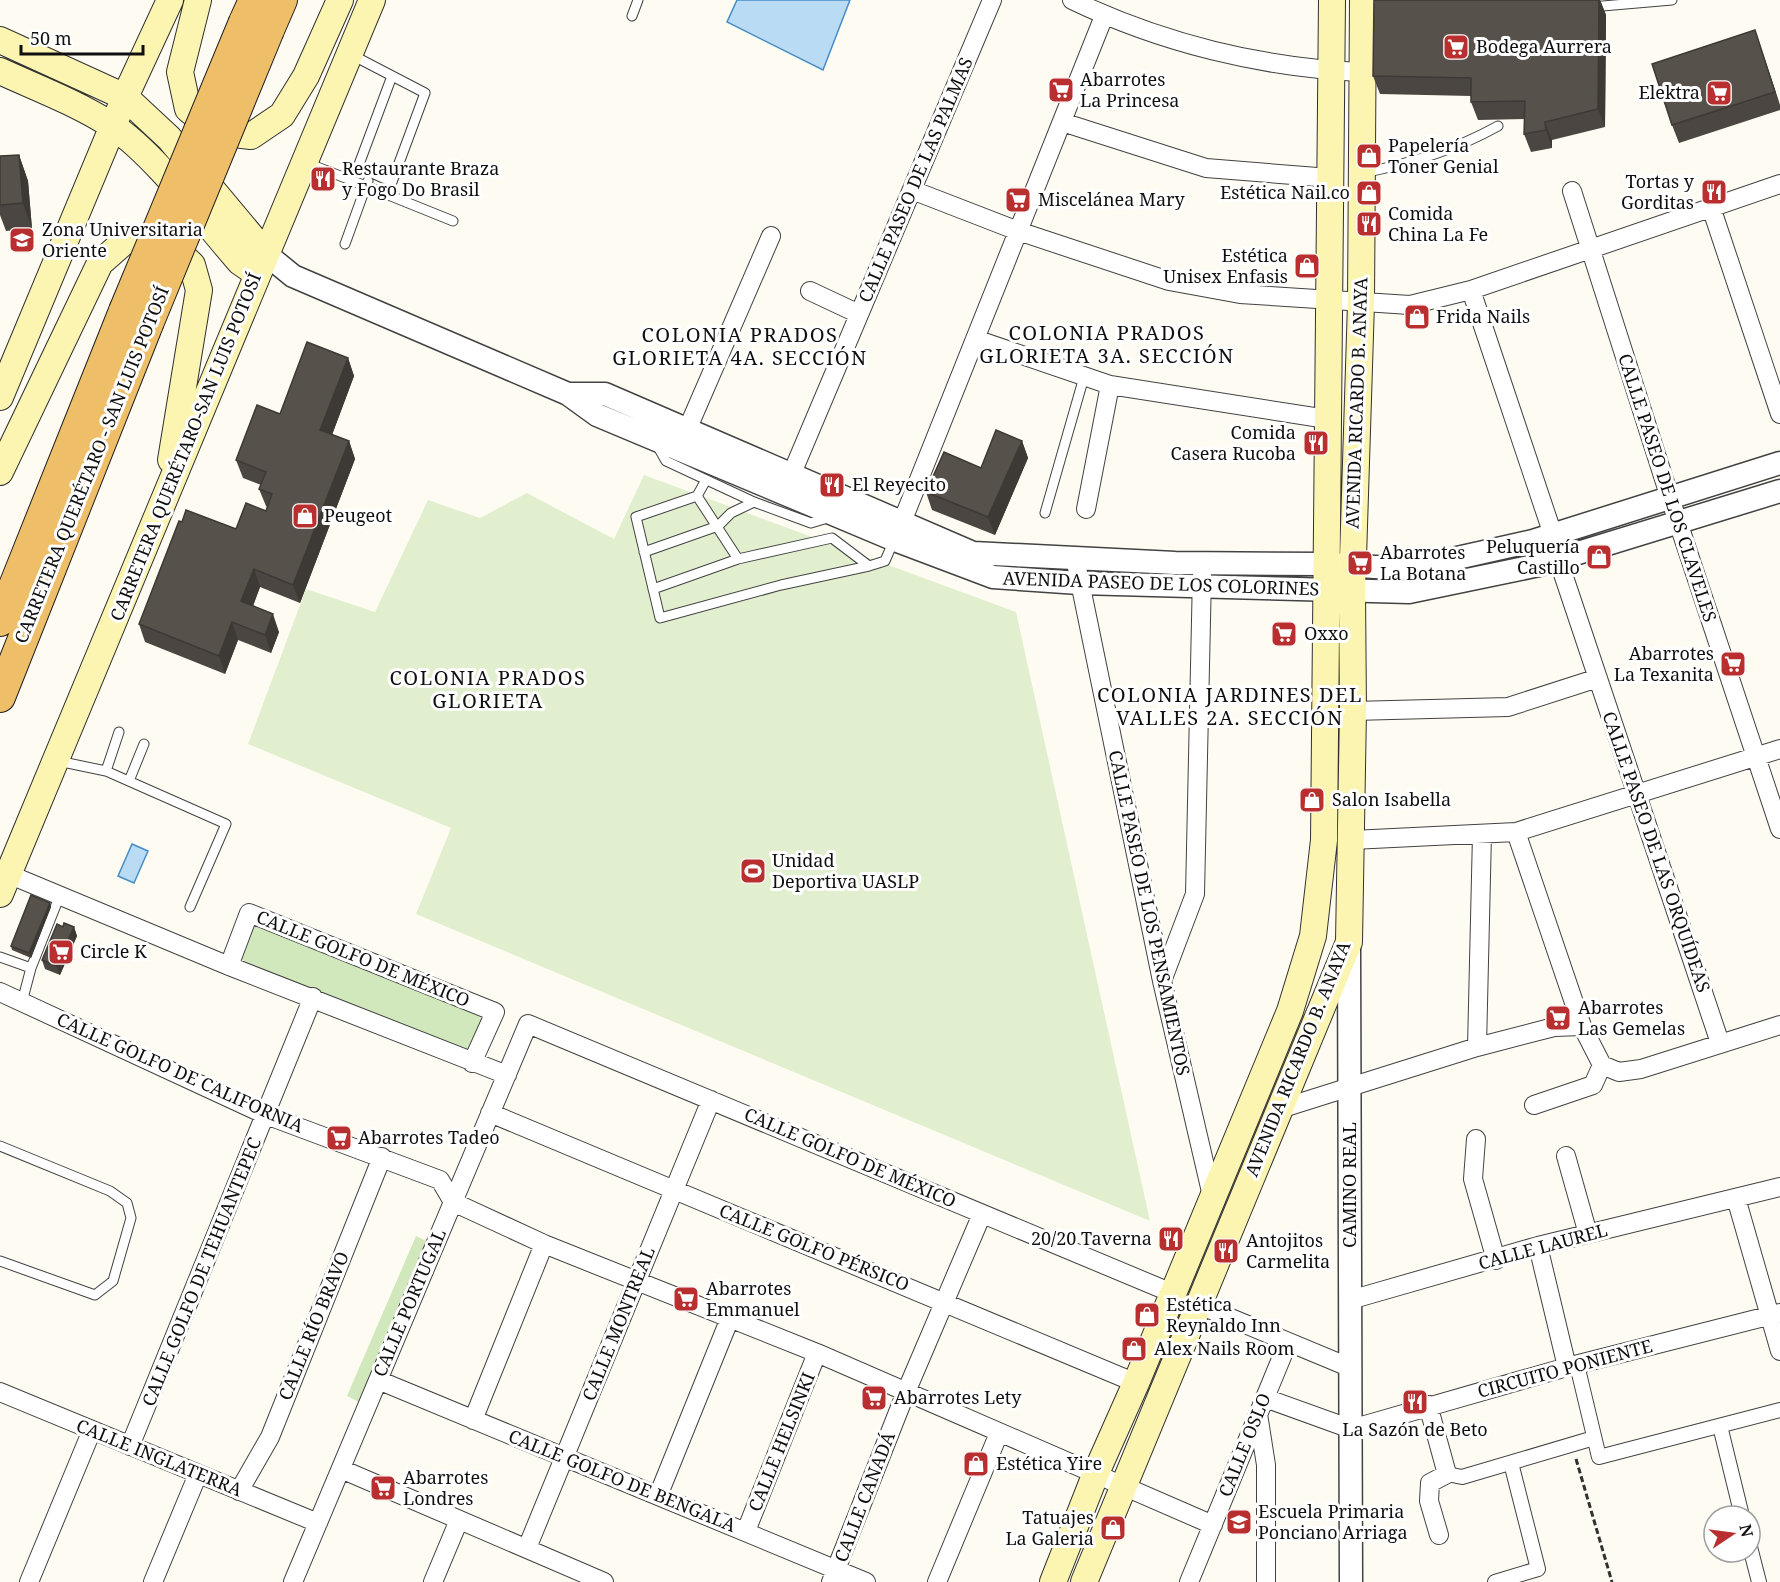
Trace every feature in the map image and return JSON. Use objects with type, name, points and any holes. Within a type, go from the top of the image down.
[{"type":"highway","name":"CARRETERA QUERÉTARO - SAN LUIS POTOSÍ","points":[[0,697],[136,317],[256,18],[282,0]]},
{"type":"highway","name":"CARRETERA QUERÉTARO - SAN LUIS POTOSÍ","points":[[0,621],[136,317]]},
{"type":"main road","points":[[0,396],[125,97],[170,0]]},
{"type":"main road","points":[[198,0],[180,72],[188,109],[216,132],[251,136],[282,115],[306,76],[340,0]]},
{"type":"main road","name":"CARRETERA QUERÉTARO-SAN LUIS POTOSÍ","points":[[4,884],[372,0]]},
{"type":"main road","name":"AVENIDA RICARDO B. ANAYA","points":[[1053,1582],[1096,1473],[1136,1383],[1290,1011],[1313,936],[1324,840],[1332,0]]},
{"type":"main road","name":"AVENIDA RICARDO B. ANAYA","points":[[1084,1582],[1348,942],[1352,840],[1352,578],[1361,303],[1363,0]]},
{"type":"main road","points":[[0,40],[125,97],[169,138],[252,242],[261,264],[240,262],[149,158],[113,126],[68,102],[0,71]]},
{"type":"main road","points":[[0,472],[100,263],[125,241],[147,239],[173,247],[192,264],[199,290],[166,496]]},
{"type":"street","name":"CALLE PASEO DE LAS PALMAS","points":[[788,483],[992,0]]},
{"type":"street","points":[[1072,0],[1104,16],[1222,53],[1331,71],[1362,72]]},
{"type":"street","points":[[898,531],[1104,16]]},
{"type":"street","points":[[1062,122],[1206,168],[1330,178]]},
{"type":"street","points":[[912,190],[1018,231],[1169,281],[1240,294],[1410,305],[1471,290],[1780,184]]},
{"type":"street","name":"CALLE PASEO DE LOS CLAVELES","points":[[1572,191],[1670,498],[1780,829]]},
{"type":"street","points":[[1711,207],[1780,414]]},
{"type":"street","points":[[687,430],[771,236]]},
{"type":"street","name":"AVENIDA PASEO DE LOS COLORINES","points":[[261,264],[568,394],[629,416],[687,430],[788,483],[898,531],[993,577],[1079,583],[1326,590],[1352,578],[1408,569],[1553,535],[1780,463]]},
{"type":"street","points":[[1471,290],[1553,535]]},
{"type":"street","points":[[810,291],[859,314]]},
{"type":"street","points":[[975,339],[1110,385],[1327,419]]},
{"type":"street","points":[[1086,509],[1110,385]]},
{"type":"street","name":"AVENIDA PASEO DE LOS COLORINES","points":[[629,416],[651,435],[788,483],[837,515],[973,553],[1202,563],[1326,564],[1352,578],[1409,592],[1558,559],[1780,491]]},
{"type":"street","name":"CALLE PASEO DE LOS PENSAMIENTOS","points":[[1075,558],[1162,981],[1212,1196]]},
{"type":"street","name":"CALLE PASEO DE LAS ORQUÍDEAS","points":[[1558,559],[1720,1042]]},
{"type":"street","points":[[1162,981],[1195,894],[1202,563]]},
{"type":"street","points":[[1353,711],[1508,707],[1598,678]]},
{"type":"street","points":[[1352,840],[1516,832],[1780,749]]},
{"type":"street","points":[[1516,832],[1582,1026],[1602,1065],[1619,1072],[1641,1069],[1720,1042],[1780,1025]]},
{"type":"street","points":[[1477,1047],[1482,834]]},
{"type":"street","points":[[4,884],[60,895],[229,966],[313,997],[472,1063],[507,1075]]},
{"type":"street","name":"CALLE GOLFO DE MÉXICO","points":[[229,966],[249,913],[495,1012],[472,1063]]},
{"type":"street","name":"CAMINO REAL","points":[[1348,942],[1351,1582]]},
{"type":"street","name":"CALLE GOLFO DE CALIFORNIA","points":[[0,993],[266,1115],[440,1180],[453,1202],[544,1244],[817,1353],[1213,1525]]},
{"type":"street","name":"CALLE GOLFO DE TEHUANTEPEC","points":[[130,1446],[313,997]]},
{"type":"street","name":"CALLE GOLFO DE MÉXICO","points":[[528,1024],[1172,1293]]},
{"type":"street","name":"CALLE PORTUGAL","points":[[292,1582],[528,1024]]},
{"type":"street","points":[[1280,1109],[1477,1047],[1554,1027],[1582,1026]]},
{"type":"street","points":[[1533,1105],[1593,1085],[1602,1065]]},
{"type":"street","name":"CALLE MONTREAL","points":[[527,1548],[711,1100]]},
{"type":"street","name":"CALLE GOLFO PÉRSICO","points":[[490,1113],[673,1191],[945,1301],[1136,1383]]},
{"type":"street","points":[[1476,1139],[1473,1179],[1496,1260]]},
{"type":"street","points":[[1566,1156],[1588,1234]]},
{"type":"street","name":"CALLE RÍO BRAVO","points":[[239,1491],[270,1437],[382,1157]]},
{"type":"street","name":"CALLE LAUREL","points":[[1350,1300],[1496,1260],[1538,1246],[1780,1186]]},
{"type":"street","points":[[1736,1198],[1776,1314],[1780,1351]]},
{"type":"street","name":"CALLE CANADÁ","points":[[834,1576],[906,1392],[982,1214]]},
{"type":"street","points":[[473,1420],[544,1244]]},
{"type":"street","points":[[1538,1246],[1599,1457],[1780,1410]]},
{"type":"street","points":[[1197,1304],[1351,1368]]},
{"type":"street","name":"CIRCUITO PONIENTE","points":[[1351,1429],[1428,1405],[1572,1366],[1776,1314]]},
{"type":"street","points":[[658,1496],[730,1318]]},
{"type":"street","name":"CALLE OSLO","points":[[1189,1582],[1288,1342]]},
{"type":"street","name":"CALLE HELSINKI","points":[[746,1531],[817,1353]]},
{"type":"street","name":"CALLE GOLFO DE BENGALA","points":[[378,1380],[746,1531],[834,1576],[866,1582]]},
{"type":"street","name":"CALLE INGLATERRA","points":[[0,1392],[318,1523]]},
{"type":"street","points":[[1428,1405],[1447,1474]]},
{"type":"street","points":[[1266,1582],[1266,1465],[1261,1406],[1351,1429]]},
{"type":"street","points":[[1720,1426],[1739,1504]]},
{"type":"street","points":[[29,1582],[92,1430]]},
{"type":"street","points":[[938,1582],[999,1433]]},
{"type":"street","points":[[1439,1535],[1429,1501],[1430,1483],[1447,1474],[1462,1477],[1594,1438]]},
{"type":"street","points":[[1495,1582],[1538,1569],[1511,1463]]},
{"type":"street","points":[[340,1469],[527,1548],[593,1580]]},
{"type":"street","points":[[153,1582],[198,1474]]},
{"type":"street","points":[[433,1582],[459,1520]]},
{"type":"street","points":[[1754,1564],[1759,1582]]},
{"type":"lane","points":[[632,16],[638,0]]},
{"type":"lane","points":[[1579,8],[1669,0]]},
{"type":"lane","points":[[350,54],[425,93],[392,182],[358,167],[392,76]]},
{"type":"lane","points":[[1362,174],[1401,165],[1467,144],[1498,126]]},
{"type":"lane","points":[[305,162],[453,221]]},
{"type":"lane","points":[[345,244],[372,173]]},
{"type":"lane","points":[[1045,513],[1084,377]]},
{"type":"lane","points":[[651,435],[666,461],[754,502],[811,523],[837,515]]},
{"type":"lane","points":[[706,480],[697,496],[636,516],[660,618],[781,585],[885,561],[898,531]]},
{"type":"lane","points":[[697,496],[738,558]]},
{"type":"lane","points":[[644,552],[718,526],[731,513],[754,502]]},
{"type":"lane","points":[[653,589],[738,558],[832,538],[869,566]]},
{"type":"lane","points":[[106,771],[119,732]]},
{"type":"lane","points":[[129,781],[144,744]]},
{"type":"lane","points":[[55,761],[106,771],[226,824],[190,907]]},
{"type":"lane","points":[[22,1002],[31,968],[60,895]]},
{"type":"lane","points":[[0,957],[31,968]]},
{"type":"lane","points":[[0,1146],[110,1191],[127,1203],[131,1218],[113,1281],[95,1296],[0,1261]]},
{"type":"path","points":[[1572,1445],[1612,1582]]},
{"type":"green space","name":"Unidad Deportiva UASLP","points":[[644,475],[1016,612],[1150,1221],[416,914],[451,828],[248,744],[306,589],[375,612],[428,500],[480,518],[527,493],[614,539]]},
{"type":"green space","points":[[253,923],[482,1017],[467,1054],[240,959]]},
{"type":"green space","points":[[416,1236],[432,1244],[363,1404],[347,1396]]},
{"type":"water","points":[[737,0],[850,0],[823,70],[727,22]]},
{"type":"water","points":[[132,844],[148,851],[134,883],[118,876]]},
{"type":"building","name":"Bodega Aurrera","points":[[1374,0],[1599,0],[1598,109],[1545,122],[1546,130],[1524,134],[1525,101],[1471,102],[1471,78],[1373,76]]},
{"type":"building","name":"Elektra","points":[[1755,30],[1775,92],[1672,125],[1652,64]]},
{"type":"building","points":[[19,155],[23,203],[0,205],[0,156]]},
{"type":"building","name":"Peugeot","points":[[307,342],[348,358],[320,430],[349,441],[293,585],[254,569],[241,601],[273,614],[265,635],[232,622],[219,656],[139,624],[179,521],[182,522],[186,510],[236,529],[246,503],[266,511],[272,494],[259,489],[266,472],[236,460],[257,405],[280,414]]},
{"type":"building","points":[[996,430],[1022,441],[988,517],[926,492],[944,452],[981,468]]},
{"type":"building","points":[[31,895],[50,903],[29,953],[11,946]]},
{"type":"building","points":[[64,923],[74,927],[56,966],[42,960],[57,924],[63,927]]},
{"type":"place","name":"Bodega Aurrera","points":[[1456,47]]},
{"type":"place","name":"Abarrotes La Princesa","points":[[1061,90]]},
{"type":"place","name":"Elektra","points":[[1719,93]]},
{"type":"place","name":"Papelería Toner Genial","points":[[1369,156]]},
{"type":"place","name":"Restaurante Braza y Fogo Do Brasil","points":[[323,179]]},
{"type":"place","name":"Tortas y Gorditas","points":[[1714,192]]},
{"type":"place","name":"Estética Nail.co","points":[[1369,193]]},
{"type":"place","name":"Miscelánea Mary","points":[[1018,200]]},
{"type":"place","name":"Comida China La Fe","points":[[1369,224]]},
{"type":"place","name":"Zona Universitaria Oriente","points":[[22,240]]},
{"type":"place","name":"Estética Unisex Enfasis","points":[[1307,266]]},
{"type":"place","name":"Frida Nails","points":[[1417,317]]},
{"type":"place","name":"Comida Casera Rucoba","points":[[1316,443]]},
{"type":"place","name":"El Reyecito","points":[[832,485]]},
{"type":"place","name":"Peugeot","points":[[305,516]]},
{"type":"place","name":"Peluquería Castillo","points":[[1599,557]]},
{"type":"place","name":"Abarrotes La Botana","points":[[1360,563]]},
{"type":"place","name":"Oxxo","points":[[1284,634]]},
{"type":"place","name":"Abarrotes La Texanita","points":[[1733,664]]},
{"type":"place","name":"Salon Isabella","points":[[1312,800]]},
{"type":"place","name":"Unidad Deportiva UASLP","points":[[753,871]]},
{"type":"place","name":"Circle K","points":[[61,952]]},
{"type":"place","name":"Abarrotes Las Gemelas","points":[[1558,1018]]},
{"type":"place","name":"Abarrotes Tadeo","points":[[339,1138]]},
{"type":"place","name":"20/20 Taverna","points":[[1171,1239]]},
{"type":"place","name":"Antojitos Carmelita","points":[[1226,1251]]},
{"type":"place","name":"Abarrotes Emmanuel","points":[[686,1299]]},
{"type":"place","name":"Estética Reynaldo Inn","points":[[1147,1315]]},
{"type":"place","name":"Alex Nails Room","points":[[1134,1349]]},
{"type":"place","name":"Abarrotes Lety","points":[[874,1398]]},
{"type":"place","name":"La Sazón de Beto","points":[[1415,1402]]},
{"type":"place","name":"Estética Yire","points":[[976,1464]]},
{"type":"place","name":"Abarrotes Londres","points":[[383,1488]]},
{"type":"place","name":"Escuela Primaria Ponciano Arriaga","points":[[1239,1522]]},
{"type":"place","name":"Tatuajes La Galeria","points":[[1113,1528]]},
{"type":"district","name":"COLONIA PRADOS GLORIETA 3A. SECCIÓN","points":[[1107,344]]},
{"type":"district","name":"COLONIA PRADOS GLORIETA 4A. SECCIÓN","points":[[740,346]]},
{"type":"district","name":"COLONIA PRADOS GLORIETA","points":[[488,690]]},
{"type":"district","name":"COLONIA JARDINES DEL VALLES 2A. SECCIÓN","points":[[1230,706]]}]
